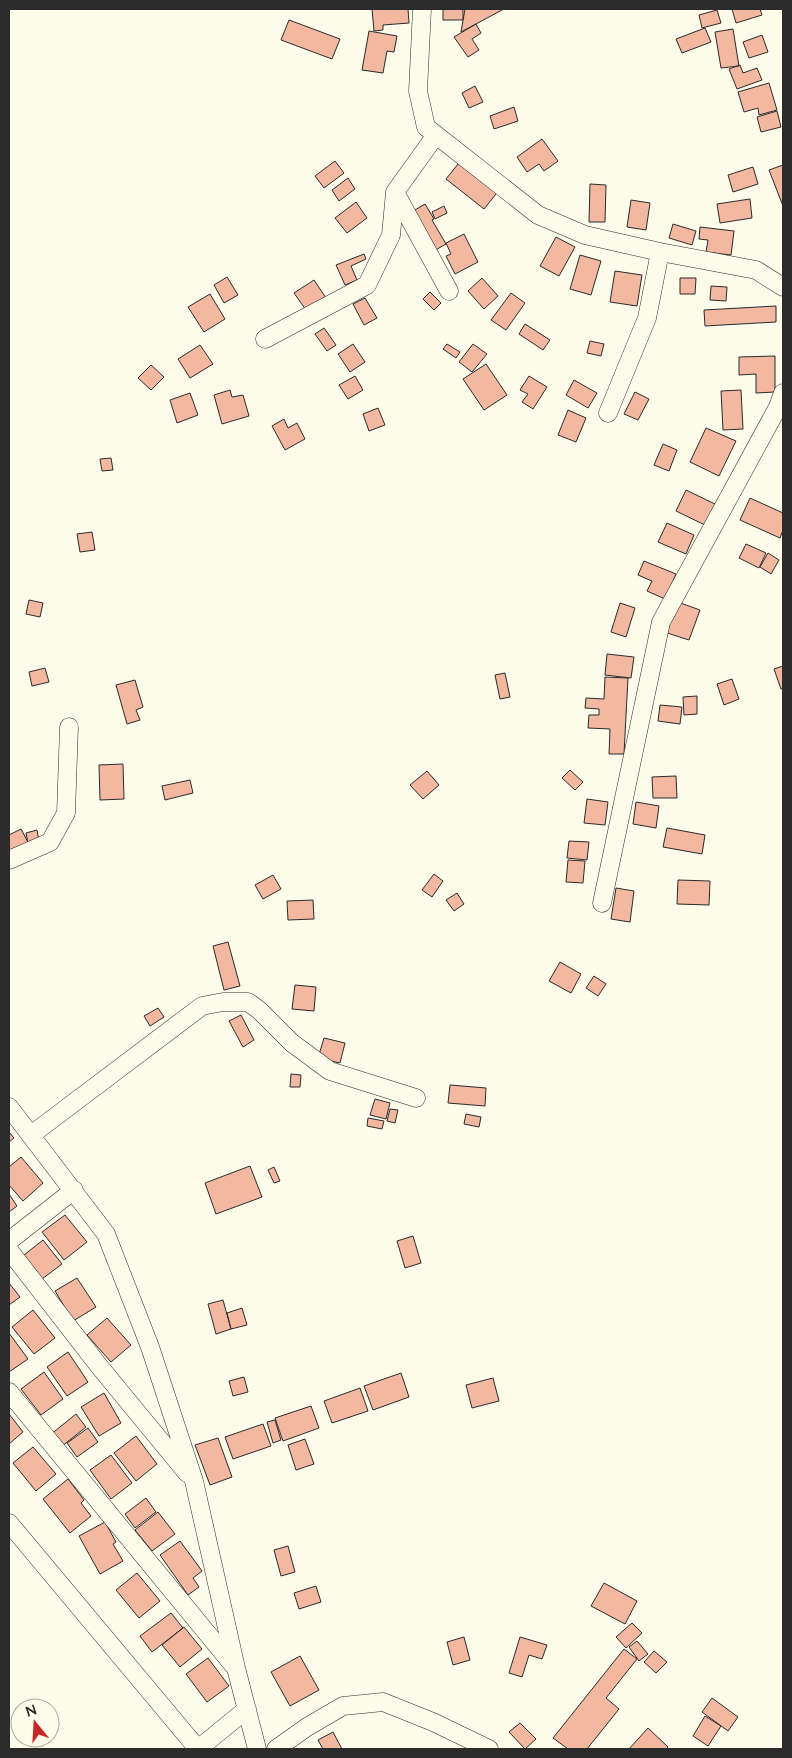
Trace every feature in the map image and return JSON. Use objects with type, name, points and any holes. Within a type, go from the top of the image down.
[{"type":"street","points":[[422,9],[418,91],[426,128],[538,215],[585,235],[660,252],[756,270],[783,287]]},
{"type":"street","points":[[264,339],[367,285],[391,236],[395,192],[436,135]]},
{"type":"street","points":[[395,192],[449,291]]},
{"type":"street","points":[[608,413],[647,318],[660,252]]},
{"type":"street","points":[[602,903],[661,622],[778,407],[783,393]]},
{"type":"street","points":[[9,860],[50,842],[66,813],[69,727]]},
{"type":"street","points":[[31,1135],[202,1006],[223,1002],[248,1002],[259,1010],[292,1043],[330,1071],[416,1098]]},
{"type":"street","points":[[9,1107],[106,1234],[150,1346],[194,1481],[236,1668],[258,1749]]},
{"type":"street","points":[[9,1241],[74,1190]]},
{"type":"street","points":[[9,1250],[99,1366],[194,1481]]},
{"type":"street","points":[[9,1392],[236,1668]]},
{"type":"street","points":[[9,1523],[198,1749],[247,1709]]},
{"type":"street","points":[[276,1749],[307,1727],[343,1706],[383,1702],[433,1722],[490,1749]]},
{"type":"building","points":[[372,9],[408,9],[409,23],[383,25],[383,30],[374,31]]},
{"type":"building","points":[[443,9],[463,9],[463,20],[443,20]]},
{"type":"building","points":[[465,9],[501,9],[502,10],[461,32]]},
{"type":"building","points":[[732,9],[760,9],[762,15],[736,23]]},
{"type":"building","points":[[717,10],[721,23],[702,28],[699,15]]},
{"type":"building","points":[[289,20],[340,39],[332,59],[281,40]]},
{"type":"building","points":[[476,24],[481,33],[472,39],[479,50],[468,57],[454,37]]},
{"type":"building","points":[[705,28],[711,42],[682,53],[676,39]]},
{"type":"building","points":[[733,29],[739,66],[721,68],[715,32]]},
{"type":"building","points":[[369,31],[397,36],[394,52],[387,51],[383,73],[362,70]]},
{"type":"building","points":[[762,35],[768,52],[749,58],[743,42]]},
{"type":"building","points":[[740,65],[743,73],[757,68],[762,80],[737,89],[729,69]]},
{"type":"building","points":[[769,83],[777,110],[759,115],[758,108],[744,112],[738,92]]},
{"type":"building","points":[[475,86],[483,102],[469,108],[462,93]]},
{"type":"building","points":[[514,107],[518,121],[494,129],[490,116]]},
{"type":"building","points":[[777,111],[781,127],[761,132],[757,117]]},
{"type":"building","points":[[542,139],[558,161],[544,171],[539,164],[527,172],[517,157]]},
{"type":"building","points":[[462,159],[500,189],[484,209],[446,179]]},
{"type":"building","points":[[335,161],[344,173],[324,188],[315,176]]},
{"type":"building","points":[[783,165],[783,206],[769,170]]},
{"type":"building","points":[[753,167],[758,184],[733,192],[728,175]]},
{"type":"building","points":[[348,178],[355,189],[339,201],[332,190]]},
{"type":"building","points":[[590,184],[606,185],[605,222],[589,222]]},
{"type":"building","points":[[750,199],[752,218],[720,223],[717,204]]},
{"type":"building","points":[[631,200],[650,203],[646,230],[627,227]]},
{"type":"building","points":[[356,202],[367,218],[347,233],[335,218]]},
{"type":"building","points":[[425,204],[446,244],[432,252],[410,213]]},
{"type":"building","points":[[444,206],[447,213],[435,219],[432,212]]},
{"type":"building","points":[[673,224],[696,231],[692,245],[669,238]]},
{"type":"building","points":[[700,227],[734,231],[731,255],[706,252],[708,240],[699,239]]},
{"type":"building","points":[[464,234],[478,262],[455,274],[446,256],[451,254],[446,243]]},
{"type":"building","points":[[556,237],[575,247],[559,276],[540,266]]},
{"type":"building","points":[[364,254],[366,259],[351,266],[357,280],[345,285],[336,265]]},
{"type":"building","points":[[580,255],[601,261],[591,295],[570,289]]},
{"type":"building","points":[[615,271],[642,275],[637,306],[610,302]]},
{"type":"building","points":[[227,277],[238,295],[224,303],[214,285]]},
{"type":"building","points":[[482,278],[498,296],[484,309],[468,291]]},
{"type":"building","points":[[680,278],[696,278],[695,294],[680,294]]},
{"type":"building","points":[[314,280],[326,298],[306,310],[294,293]]},
{"type":"building","points":[[711,286],[727,287],[726,301],[710,300]]},
{"type":"building","points":[[430,292],[441,303],[434,310],[423,299]]},
{"type":"building","points":[[511,293],[525,303],[506,330],[491,320]]},
{"type":"building","points":[[210,294],[225,319],[204,332],[188,307]]},
{"type":"building","points":[[365,298],[377,318],[364,325],[353,304]]},
{"type":"building","points":[[776,306],[776,322],[705,326],[704,310]]},
{"type":"building","points":[[525,324],[550,340],[543,350],[519,334]]},
{"type":"building","points":[[324,328],[336,345],[327,351],[315,334]]},
{"type":"building","points":[[590,341],[604,344],[601,356],[587,353]]},
{"type":"building","points":[[353,344],[365,362],[350,372],[338,354]]},
{"type":"building","points":[[447,344],[460,352],[456,358],[443,349]]},
{"type":"building","points":[[473,344],[487,354],[472,372],[459,362]]},
{"type":"building","points":[[200,345],[213,364],[190,378],[178,359]]},
{"type":"building","points":[[775,356],[775,392],[756,393],[756,374],[739,375],[739,357]]},
{"type":"building","points":[[486,364],[507,395],[484,410],[463,379]]},
{"type":"building","points":[[151,365],[164,377],[151,390],[138,378]]},
{"type":"building","points":[[355,376],[363,390],[348,399],[339,385]]},
{"type":"building","points":[[529,376],[547,387],[533,409],[522,402],[528,394],[520,390]]},
{"type":"building","points":[[574,380],[597,393],[588,408],[566,395]]},
{"type":"building","points":[[230,390],[232,397],[243,395],[249,416],[222,424],[214,395]]},
{"type":"building","points":[[741,390],[743,429],[723,430],[721,391]]},
{"type":"building","points":[[635,392],[649,399],[638,420],[624,414]]},
{"type":"building","points":[[190,393],[198,415],[177,423],[170,400]]},
{"type":"building","points":[[378,408],[385,425],[369,431],[363,414]]},
{"type":"building","points":[[568,410],[586,418],[576,442],[558,435]]},
{"type":"building","points":[[284,419],[288,428],[297,423],[305,439],[285,450],[272,426]]},
{"type":"building","points":[[706,428],[736,441],[719,476],[690,462]]},
{"type":"building","points":[[663,444],[677,450],[669,471],[654,465]]},
{"type":"building","points":[[111,458],[113,470],[102,471],[100,459]]},
{"type":"building","points":[[686,490],[717,505],[707,526],[676,511]]},
{"type":"building","points":[[750,498],[783,513],[783,530],[780,538],[740,520]]},
{"type":"building","points":[[667,523],[694,535],[686,554],[658,542]]},
{"type":"building","points":[[92,532],[95,550],[80,552],[77,534]]},
{"type":"building","points":[[746,544],[766,553],[759,568],[739,558]]},
{"type":"building","points":[[768,553],[779,560],[771,574],[760,567]]},
{"type":"building","points":[[644,561],[676,574],[665,599],[647,591],[652,581],[638,575]]},
{"type":"building","points":[[29,600],[43,603],[40,617],[26,614]]},
{"type":"building","points":[[675,601],[700,610],[689,640],[664,632]]},
{"type":"building","points":[[620,603],[635,608],[626,637],[611,632]]},
{"type":"building","points":[[607,654],[634,657],[631,678],[605,675]]},
{"type":"building","points":[[783,666],[783,688],[781,689],[774,669]]},
{"type":"building","points":[[45,668],[49,682],[32,686],[29,672]]},
{"type":"building","points":[[505,673],[510,697],[500,699],[495,675]]},
{"type":"building","points":[[605,677],[628,678],[624,754],[609,754],[610,729],[588,728],[589,715],[599,715],[599,709],[585,708],[586,698],[604,699]]},
{"type":"building","points":[[732,679],[739,699],[724,705],[717,684]]},
{"type":"building","points":[[135,680],[143,707],[136,710],[140,720],[127,724],[116,685]]},
{"type":"building","points":[[697,696],[697,714],[684,715],[683,697]]},
{"type":"building","points":[[660,705],[682,707],[680,724],[658,721]]},
{"type":"building","points":[[123,764],[124,799],[100,800],[99,765]]},
{"type":"building","points":[[570,770],[583,782],[575,790],[562,778]]},
{"type":"building","points":[[427,771],[439,785],[423,799],[410,785]]},
{"type":"building","points":[[676,776],[677,798],[653,798],[652,777]]},
{"type":"building","points":[[190,780],[193,793],[165,800],[162,786]]},
{"type":"building","points":[[587,799],[608,802],[605,825],[584,823]]},
{"type":"building","points":[[636,802],[659,806],[656,828],[633,824]]},
{"type":"building","points":[[667,828],[705,835],[702,854],[663,847]]},
{"type":"building","points":[[21,829],[29,844],[9,855],[9,835]]},
{"type":"building","points":[[37,830],[39,841],[28,843],[26,833]]},
{"type":"building","points":[[569,841],[589,842],[587,860],[567,858]]},
{"type":"building","points":[[568,860],[585,861],[583,883],[566,882]]},
{"type":"building","points":[[434,874],[443,881],[432,897],[422,890]]},
{"type":"building","points":[[273,875],[281,889],[263,899],[255,885]]},
{"type":"building","points":[[678,880],[710,881],[709,905],[677,904]]},
{"type":"building","points":[[616,888],[634,891],[630,922],[611,919]]},
{"type":"building","points":[[457,893],[464,904],[454,911],[446,900]]},
{"type":"building","points":[[313,900],[314,919],[288,920],[287,901]]},
{"type":"building","points":[[228,942],[240,986],[224,990],[213,946]]},
{"type":"building","points":[[560,962],[581,974],[571,993],[549,981]]},
{"type":"building","points":[[594,976],[606,984],[598,996],[586,988]]},
{"type":"building","points":[[295,985],[316,987],[314,1011],[292,1009]]},
{"type":"building","points":[[158,1008],[164,1017],[150,1026],[144,1016]]},
{"type":"building","points":[[241,1015],[254,1040],[243,1047],[229,1021]]},
{"type":"building","points":[[324,1038],[345,1043],[340,1063],[318,1058]]},
{"type":"building","points":[[291,1074],[301,1075],[300,1087],[290,1087]]},
{"type":"building","points":[[450,1085],[486,1088],[485,1106],[448,1103]]},
{"type":"building","points":[[375,1099],[390,1103],[386,1119],[370,1115]]},
{"type":"building","points":[[390,1109],[398,1110],[395,1123],[387,1121]]},
{"type":"building","points":[[466,1114],[481,1117],[479,1127],[464,1124]]},
{"type":"building","points":[[368,1118],[384,1121],[382,1129],[367,1126]]},
{"type":"building","points":[[9,1132],[14,1138],[9,1142]]},
{"type":"building","points":[[21,1157],[43,1183],[23,1201],[9,1185],[9,1167]]},
{"type":"building","points":[[250,1166],[262,1197],[216,1214],[205,1183]]},
{"type":"building","points":[[274,1167],[280,1181],[274,1183],[268,1170]]},
{"type":"building","points":[[9,1194],[17,1206],[9,1212]]},
{"type":"building","points":[[65,1215],[87,1242],[64,1260],[42,1232]]},
{"type":"building","points":[[413,1236],[421,1263],[405,1268],[397,1241]]},
{"type":"building","points":[[43,1240],[62,1264],[42,1279],[24,1255]]},
{"type":"building","points":[[77,1278],[96,1307],[73,1321],[55,1291]]},
{"type":"building","points":[[9,1283],[20,1297],[9,1305]]},
{"type":"building","points":[[223,1300],[231,1329],[216,1334],[208,1304]]},
{"type":"building","points":[[242,1308],[247,1325],[231,1329],[227,1313]]},
{"type":"building","points":[[33,1310],[55,1338],[34,1354],[12,1327]]},
{"type":"building","points":[[107,1318],[131,1345],[111,1362],[87,1335]]},
{"type":"building","points":[[9,1333],[28,1359],[9,1372]]},
{"type":"building","points":[[68,1352],[88,1382],[67,1396],[47,1367]]},
{"type":"building","points":[[44,1372],[63,1399],[41,1415],[21,1389]]},
{"type":"building","points":[[401,1373],[409,1397],[373,1410],[364,1386]]},
{"type":"building","points":[[244,1377],[248,1392],[233,1396],[229,1381]]},
{"type":"building","points":[[493,1378],[499,1401],[472,1408],[466,1385]]},
{"type":"building","points":[[360,1388],[368,1411],[332,1423],[324,1401]]},
{"type":"building","points":[[104,1393],[121,1423],[99,1436],[81,1407]]},
{"type":"building","points":[[311,1406],[319,1428],[283,1441],[275,1418]]},
{"type":"building","points":[[9,1414],[23,1432],[9,1444]]},
{"type":"building","points":[[76,1414],[86,1427],[61,1447],[50,1435]]},
{"type":"building","points":[[275,1420],[281,1440],[273,1443],[267,1422]]},
{"type":"building","points":[[263,1424],[271,1446],[233,1459],[225,1437]]},
{"type":"building","points":[[88,1428],[98,1442],[77,1457],[67,1443]]},
{"type":"building","points":[[136,1436],[157,1464],[136,1481],[114,1453]]},
{"type":"building","points":[[218,1438],[232,1477],[210,1485],[195,1445]]},
{"type":"building","points":[[305,1439],[314,1464],[296,1470],[288,1445]]},
{"type":"building","points":[[33,1447],[56,1474],[36,1491],[13,1463]]},
{"type":"building","points":[[111,1455],[132,1483],[111,1499],[90,1470]]},
{"type":"building","points":[[68,1479],[84,1500],[81,1503],[91,1516],[70,1533],[43,1499]]},
{"type":"building","points":[[146,1498],[156,1512],[135,1528],[125,1514]]},
{"type":"building","points":[[158,1512],[175,1534],[152,1551],[135,1530]]},
{"type":"building","points":[[105,1522],[116,1542],[113,1544],[123,1561],[100,1574],[79,1536]]},
{"type":"building","points":[[180,1541],[202,1571],[193,1578],[199,1587],[188,1595],[160,1555]]},
{"type":"building","points":[[288,1546],[295,1572],[281,1576],[274,1550]]},
{"type":"building","points":[[137,1573],[160,1601],[139,1618],[116,1590]]},
{"type":"building","points":[[604,1583],[637,1601],[625,1624],[591,1606]]},
{"type":"building","points":[[316,1586],[321,1602],[299,1609],[294,1593]]},
{"type":"building","points":[[171,1613],[183,1628],[152,1652],[140,1636]]},
{"type":"building","points":[[632,1623],[642,1633],[626,1648],[616,1637]]},
{"type":"building","points":[[184,1627],[202,1649],[180,1667],[162,1645]]},
{"type":"building","points":[[464,1637],[470,1660],[453,1665],[447,1642]]},
{"type":"building","points":[[520,1637],[547,1645],[542,1659],[529,1655],[522,1677],[509,1673]]},
{"type":"building","points":[[637,1641],[648,1654],[639,1661],[629,1647]]},
{"type":"building","points":[[624,1649],[637,1659],[606,1698],[619,1709],[587,1749],[568,1749],[553,1738]]},
{"type":"building","points":[[654,1651],[667,1662],[656,1673],[644,1662]]},
{"type":"building","points":[[300,1656],[319,1690],[290,1706],[271,1672]]},
{"type":"building","points":[[208,1658],[229,1686],[207,1702],[186,1674]]},
{"type":"building","points":[[712,1698],[738,1717],[728,1731],[702,1712]]},
{"type":"building","points":[[705,1716],[721,1726],[708,1746],[693,1736]]},
{"type":"building","points":[[520,1723],[536,1739],[525,1749],[509,1732]]},
{"type":"building","points":[[648,1728],[668,1747],[666,1749],[629,1749]]},
{"type":"building","points":[[333,1732],[342,1749],[323,1749],[318,1740]]}]
